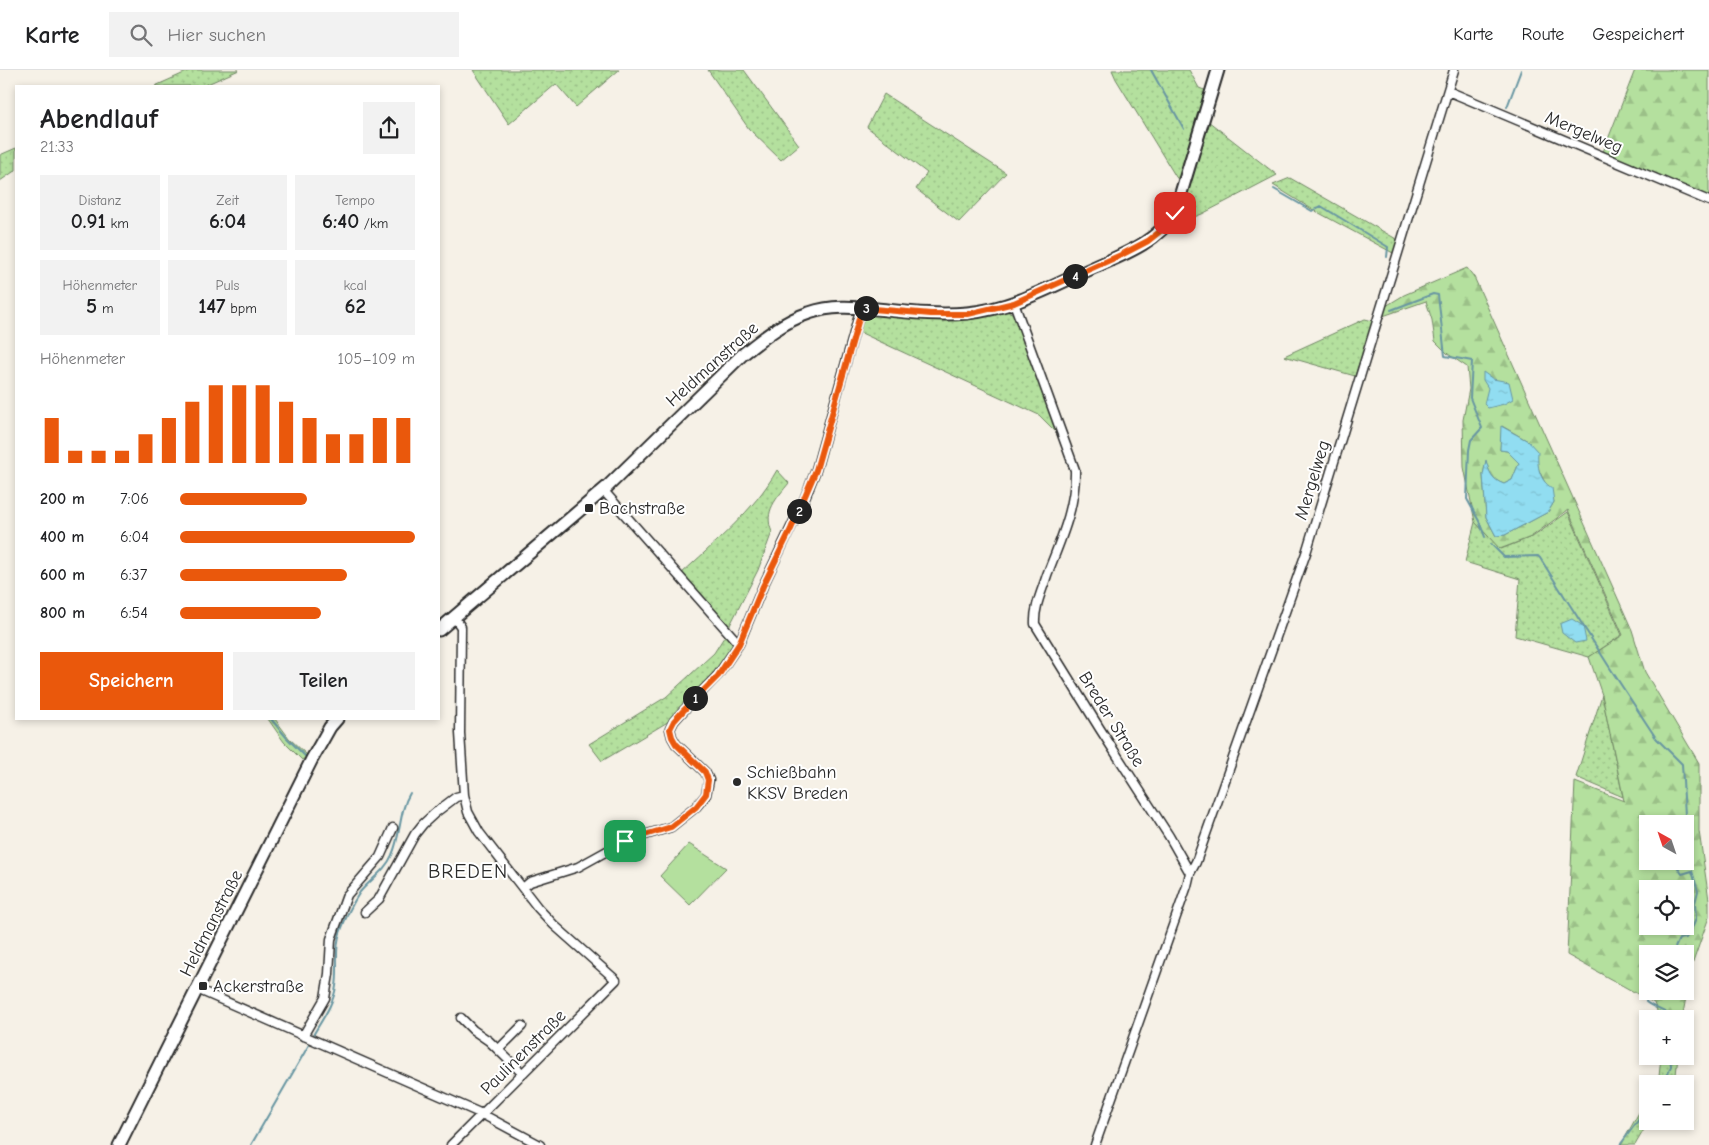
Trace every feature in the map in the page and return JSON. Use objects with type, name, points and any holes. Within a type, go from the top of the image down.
[{"type":"main road","name":"Heldmanstraße","points":[[440,629],[603,490],[725,371],[759,342],[778,329],[809,313],[843,307],[931,314],[968,314],[1014,303],[1148,241],[1163,229],[1175,213],[1218,70]]},
{"type":"main road","name":"Heldmanstraße","points":[[119,1145],[312,759],[330,727],[336,720]]},
{"type":"street","name":"Mergelweg","points":[[1190,872],[1196,862],[1306,553],[1454,70]]},
{"type":"street","name":"Mergelweg","points":[[1448,91],[1709,201]]},
{"type":"street","name":"Breder Straße","points":[[1014,303],[1075,470],[1072,503],[1037,603],[1034,616],[1035,624],[1190,872]]},
{"type":"street","points":[[454,617],[461,627],[462,640],[460,733],[464,795],[468,812],[479,832],[523,888],[530,882],[578,867],[625,841],[671,827],[696,807],[706,794],[708,780],[705,772],[676,744],[670,729],[674,721],[718,676],[739,644],[763,586],[791,529],[816,470],[862,308]]},
{"type":"street","points":[[603,490],[739,644]]},
{"type":"street","points":[[365,912],[379,899],[415,834],[423,824],[456,797],[464,795]]},
{"type":"street","points":[[303,1036],[325,998],[329,974],[331,939],[347,895],[380,857],[393,828]]},
{"type":"street","points":[[1096,1145],[1187,886],[1190,872]]},
{"type":"street","name":"Paulinenstraße","points":[[451,1145],[616,980],[554,925],[523,888]]},
{"type":"street","points":[[197,989],[482,1114],[540,1145]]},
{"type":"street","points":[[461,1018],[499,1050],[522,1073]]},
{"type":"street","points":[[499,1050],[522,1026]]},
{"type":"green space","points":[[191,70],[239,70],[205,85],[157,85]]},
{"type":"green space","points":[[473,70],[619,70],[576,107],[556,84],[509,124]]},
{"type":"green space","points":[[708,70],[744,70],[799,145],[781,160],[749,129]]},
{"type":"green space","points":[[1112,70],[1189,70],[1199,88],[1207,91],[1182,184],[1176,177]]},
{"type":"green space","points":[[1635,70],[1709,70],[1709,199],[1603,152]]},
{"type":"green space","points":[[884,94],[1006,173],[959,222],[916,189],[927,173],[867,127]]},
{"type":"green space","points":[[1208,121],[1277,175],[1202,214],[1170,226]]},
{"type":"green space","points":[[15,148],[15,171],[0,181],[0,155]]},
{"type":"green space","points":[[1290,178],[1398,240],[1393,253],[1310,208],[1273,185]]},
{"type":"green space","points":[[1467,268],[1474,277],[1632,630],[1645,672],[1699,763],[1699,831],[1709,900],[1709,917],[1694,959],[1694,945],[1639,945],[1639,995],[1567,955],[1575,782],[1624,801],[1602,695],[1589,657],[1623,635],[1568,510],[1531,537],[1500,549],[1475,522],[1464,467],[1463,420],[1469,389],[1467,367],[1448,354],[1435,341],[1432,320],[1426,301],[1383,316],[1386,306],[1404,295]],"holes":[[[1502,426],[1528,441],[1537,466],[1554,502],[1548,512],[1505,535],[1496,536],[1486,517],[1483,475],[1486,461],[1492,475],[1504,484],[1512,480],[1519,463],[1507,451],[1500,450]]]},
{"type":"green space","points":[[1003,310],[1015,314],[1059,435],[1039,415],[857,331],[862,315],[867,312]]},
{"type":"green space","points":[[1365,319],[1373,321],[1355,376],[1284,356]]},
{"type":"green space","points":[[777,470],[789,483],[770,511],[769,518],[772,532],[758,570],[728,629],[680,575],[720,539],[745,513],[768,485]]},
{"type":"green space","points":[[1568,512],[1622,635],[1589,657],[1515,636],[1520,579],[1465,562],[1475,522],[1501,549],[1534,536]]},
{"type":"green space","points":[[726,634],[735,645],[718,672],[671,720],[602,761],[589,744],[666,697],[714,653]]},
{"type":"green space","points":[[1602,695],[1623,797],[1576,777]]},
{"type":"green space","points":[[269,720],[276,720],[289,738],[308,756],[302,760],[284,742]]},
{"type":"green space","points":[[689,844],[726,868],[690,905],[660,876]]},
{"type":"green space","points":[[1649,1000],[1686,1000],[1684,1010],[1657,1010],[1654,1003]]},
{"type":"green space","points":[[1660,1065],[1677,1065],[1676,1075],[1659,1075]]},
{"type":"green space","points":[[1639,1112],[1639,1130],[1644,1130],[1635,1145],[1621,1145]]},
{"type":"water","points":[[1483,372],[1493,379],[1509,382],[1513,399],[1504,404],[1488,408],[1484,404],[1488,388],[1483,380]]},
{"type":"water","points":[[1501,426],[1528,441],[1538,452],[1540,472],[1544,481],[1552,488],[1554,502],[1548,512],[1505,535],[1496,536],[1486,517],[1483,475],[1486,460],[1492,475],[1504,484],[1512,480],[1519,463],[1507,451],[1500,450]]},
{"type":"water","points":[[1572,619],[1583,626],[1586,641],[1575,643],[1562,633],[1560,624]]},
{"type":"waterway","points":[[1151,70],[1184,129]]},
{"type":"waterway","points":[[1507,107],[1521,70]]},
{"type":"waterway","points":[[1274,189],[1312,211],[1321,206],[1388,247],[1387,257]]},
{"type":"waterway","points":[[1391,310],[1433,294],[1438,295],[1445,356],[1472,361],[1470,398],[1482,428],[1471,440],[1467,499],[1485,537]]},
{"type":"waterway","points":[[440,621],[597,488]]},
{"type":"waterway","points":[[1491,544],[1504,557],[1538,556],[1540,558],[1656,738],[1682,764],[1685,815]]},
{"type":"waterway","points":[[272,720],[305,756]]},
{"type":"waterway","points":[[312,1037],[327,1012],[335,993],[337,946],[344,922],[360,892],[382,870],[389,860],[395,847],[404,807],[410,793]]},
{"type":"waterway","points":[[1676,945],[1679,939],[1686,938],[1696,919],[1695,903],[1698,891],[1692,871],[1682,874],[1679,870]]},
{"type":"waterway","points":[[1646,1000],[1646,1002],[1660,1010]]},
{"type":"waterway","points":[[251,1145],[310,1043]]},
{"type":"waterway","points":[[1668,1075],[1671,1065]]},
{"type":"waterway","points":[[1620,1145],[1639,1119]]},
{"type":"place","name":"Bachstraße","points":[[589,508]]},
{"type":"place","name":"Schießbahn KKSV Breden","points":[[737,782]]},
{"type":"place","name":"Ackerstraße","points":[[203,986]]},
{"type":"district","name":"BREDEN","points":[[468,871]]},
{"type":"route","points":[[625,841],[671,827],[696,807],[706,794],[708,780],[705,772],[676,744],[670,729],[674,721],[718,676],[739,644],[763,586],[791,529],[816,470],[862,308],[931,314],[968,314],[998,308],[1039,293],[1148,241],[1163,229],[1175,213]]}]
